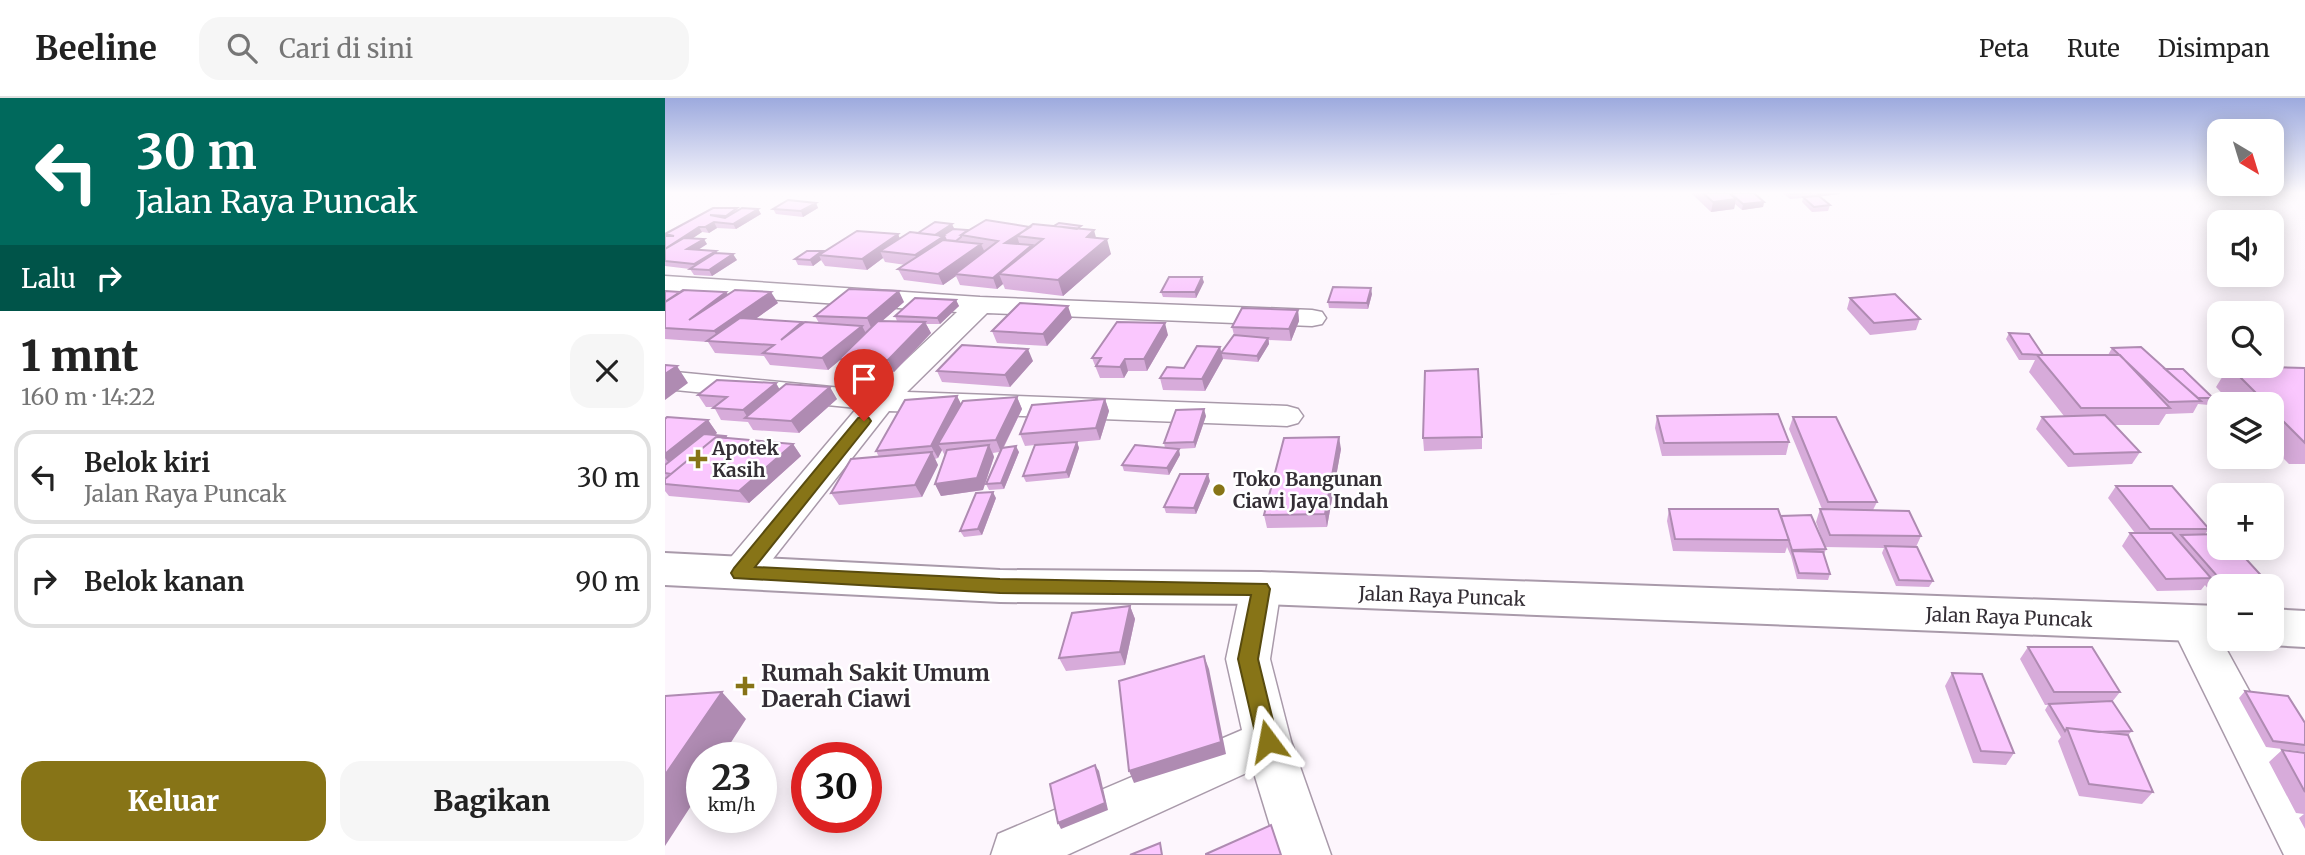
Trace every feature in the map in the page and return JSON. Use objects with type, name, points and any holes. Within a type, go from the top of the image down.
[{"type":"highway","name":"Jalan Raya Puncak","points":[[665,569],[1000,586],[1261,589],[2205,624]]},
{"type":"highway","points":[[2284,628],[2305,629]]},
{"type":"street","points":[[665,284],[980,305],[1312,318]]},
{"type":"street","points":[[740,573],[880,401],[980,305]]},
{"type":"street","points":[[665,380],[880,401],[1287,416]]},
{"type":"street","points":[[1261,589],[1248,659],[1268,741],[1305,855]]},
{"type":"street","points":[[2205,624],[2305,844]]},
{"type":"street","points":[[1016,852],[1268,741]]},
{"type":"building","points":[[675,228],[697,228],[665,249],[665,236],[674,236],[665,234]]},
{"type":"building","points":[[925,228],[945,228],[935,235],[918,233]]},
{"type":"building","points":[[972,228],[1028,228],[1005,243],[1032,245],[993,278],[955,274],[998,241],[961,235]]},
{"type":"building","points":[[1027,228],[1077,228],[1094,230],[1087,237],[1107,239],[1058,280],[999,274],[1043,239],[1017,236]]},
{"type":"building","points":[[953,229],[968,230],[956,241],[946,240],[942,236]]},
{"type":"building","points":[[857,231],[898,234],[862,259],[819,255]]},
{"type":"building","points":[[910,232],[944,236],[915,255],[880,251]]},
{"type":"building","points":[[684,238],[704,239],[687,249],[716,251],[694,264],[665,261],[665,249]]},
{"type":"building","points":[[943,240],[981,244],[938,274],[898,269]]},
{"type":"building","points":[[807,251],[822,251],[810,260],[795,259]]},
{"type":"building","points":[[715,253],[733,254],[709,270],[690,269]]},
{"type":"building","points":[[1169,277],[1202,277],[1195,292],[1161,292]]},
{"type":"building","points":[[1333,287],[1371,288],[1367,303],[1328,302]]},
{"type":"building","points":[[849,289],[899,291],[867,318],[815,316]]},
{"type":"building","points":[[683,290],[726,292],[689,320],[735,290],[771,292],[714,331],[665,328],[665,302]]},
{"type":"building","points":[[665,291],[681,292],[665,302]]},
{"type":"building","points":[[1895,294],[1920,319],[1874,323],[1850,298]]},
{"type":"building","points":[[915,298],[956,300],[937,318],[895,316]]},
{"type":"building","points":[[1020,303],[1068,306],[1043,334],[992,331]]},
{"type":"building","points":[[1242,308],[1298,310],[1289,329],[1232,327]]},
{"type":"building","points":[[740,318],[802,322],[781,340],[805,322],[862,326],[822,358],[763,353],[774,345],[707,341]]},
{"type":"building","points":[[878,321],[925,322],[888,360],[839,359]]},
{"type":"building","points":[[1117,322],[1165,323],[1144,359],[1125,359],[1120,367],[1096,366],[1101,358],[1092,358]]},
{"type":"building","points":[[2009,333],[2029,334],[2043,355],[2022,354]]},
{"type":"building","points":[[1234,335],[1268,338],[1257,356],[1221,353]]},
{"type":"building","points":[[962,345],[1028,349],[1005,375],[937,371]]},
{"type":"building","points":[[1197,346],[1220,347],[1202,379],[1160,378],[1167,367],[1184,368]]},
{"type":"building","points":[[2141,347],[2201,401],[2169,402],[2112,348]]},
{"type":"building","points":[[2037,355],[2120,355],[2170,408],[2081,408]]},
{"type":"building","points":[[665,365],[677,366],[665,374]]},
{"type":"building","points":[[2284,367],[2305,368],[2305,443],[2284,422],[2284,392],[2255,392],[2241,378],[2284,378]]},
{"type":"building","points":[[1478,369],[1482,437],[1423,438],[1425,371]]},
{"type":"building","points":[[2165,369],[2183,369],[2207,392],[2207,398],[2198,398]]},
{"type":"building","points":[[717,380],[776,383],[743,410],[713,408],[727,397],[698,395]]},
{"type":"building","points":[[786,384],[830,387],[791,421],[745,418]]},
{"type":"building","points":[[957,396],[931,446],[876,451],[905,400]]},
{"type":"building","points":[[1017,397],[996,440],[938,444],[963,401]]},
{"type":"building","points":[[1105,399],[1096,428],[1020,434],[1032,405]]},
{"type":"building","points":[[1204,409],[1194,442],[1164,443],[1176,410]]},
{"type":"building","points":[[1778,414],[1789,442],[1664,443],[1657,416]]},
{"type":"building","points":[[2105,415],[2140,452],[2074,454],[2042,417]]},
{"type":"building","points":[[667,417],[708,420],[665,454]]},
{"type":"building","points":[[1793,417],[1836,417],[1877,502],[1828,502]]},
{"type":"building","points":[[704,434],[726,436],[716,437],[671,474],[665,473],[665,465]]},
{"type":"building","points":[[716,437],[793,444],[739,491],[665,484],[665,479]]},
{"type":"building","points":[[1339,437],[1325,514],[1264,515],[1284,438]]},
{"type":"building","points":[[1077,442],[1066,472],[1023,476],[1035,445]]},
{"type":"building","points":[[989,445],[977,478],[935,484],[947,450]]},
{"type":"building","points":[[1135,445],[1179,449],[1167,468],[1122,465]]},
{"type":"building","points":[[1016,446],[1001,483],[986,484],[1002,448]]},
{"type":"building","points":[[932,452],[915,485],[831,493],[851,459]]},
{"type":"building","points":[[1180,474],[1208,474],[1194,508],[1164,507]]},
{"type":"building","points":[[2116,486],[2172,486],[2207,527],[2207,529],[2150,529]]},
{"type":"building","points":[[993,492],[978,529],[960,531],[976,493]]},
{"type":"building","points":[[1669,509],[1778,509],[1789,540],[1675,539]]},
{"type":"building","points":[[1820,509],[1909,511],[1921,536],[1830,535]]},
{"type":"building","points":[[1811,515],[1826,549],[1792,550],[1781,516]]},
{"type":"building","points":[[2130,533],[2172,533],[2208,574],[2207,578],[2166,579]]},
{"type":"building","points":[[2207,534],[2207,560],[2247,560],[2260,574],[2215,574],[2181,535]]},
{"type":"building","points":[[1885,546],[1917,547],[1933,581],[1899,580]]},
{"type":"building","points":[[1792,551],[1823,552],[1830,574],[1799,573]]},
{"type":"building","points":[[1130,606],[1120,652],[1059,658],[1072,613]]},
{"type":"building","points":[[2028,647],[2092,647],[2120,692],[2054,692]]},
{"type":"building","points":[[1204,656],[1221,742],[1129,771],[1119,681]]},
{"type":"building","points":[[1952,673],[1982,674],[2014,753],[1981,751]]},
{"type":"building","points":[[2245,691],[2288,696],[2305,723],[2305,745],[2273,741]]},
{"type":"building","points":[[722,692],[665,775],[665,696]]},
{"type":"building","points":[[2112,701],[2132,731],[2099,732],[2067,728],[2065,731],[2049,704]]},
{"type":"building","points":[[2067,728],[2128,735],[2153,792],[2089,784]]},
{"type":"building","points":[[2282,750],[2305,753],[2305,792]]},
{"type":"building","points":[[1095,765],[1105,803],[1058,823],[1050,784]]},
{"type":"building","points":[[1271,825],[1281,855],[1206,855],[1206,854]]},
{"type":"building","points":[[1160,843],[1162,855],[1130,855]]},
{"type":"place","name":"Apotek Kasih","points":[[698,459]]},
{"type":"place","name":"Toko Bangunan Ciawi Jaya Indah","points":[[1219,490]]},
{"type":"place","name":"Rumah Sakit Umum Daerah Ciawi","points":[[745,686]]},
{"type":"route","points":[[864,421],[740,573],[1000,586],[1261,589],[1248,659],[1268,741]]}]
